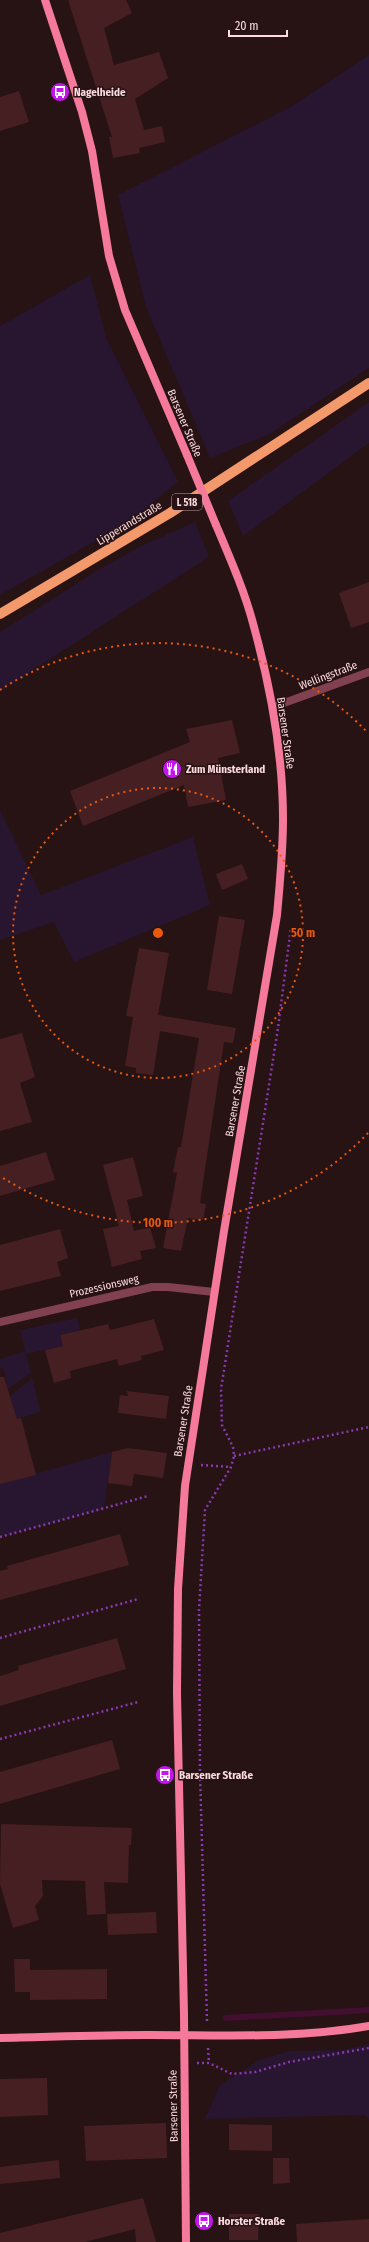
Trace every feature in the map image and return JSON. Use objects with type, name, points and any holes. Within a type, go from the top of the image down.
[{"type":"main road","name":"Lipperandstraße","points":[[0,614],[170,513],[369,383]]},
{"type":"street","name":"Barsener Straße","points":[[45,0],[82,112],[92,151],[109,256],[125,310],[216,525],[241,588],[254,627],[273,707],[283,817],[282,864],[278,908],[214,1292],[188,1464],[178,1589],[177,1685],[184,2035],[186,2242]]},
{"type":"street","name":"Wellingstraße","points":[[273,707],[369,672]]},
{"type":"street","name":"Prozessionsweg","points":[[0,1322],[152,1287],[168,1286],[214,1292]]},
{"type":"street","points":[[0,2038],[184,2035],[287,2036],[336,2032],[369,2026]]},
{"type":"path","points":[[208,2035],[201,1818],[199,1610],[205,1510],[230,1467],[234,1456],[233,1447],[222,1426],[221,1389],[278,1028],[291,923]]},
{"type":"path","points":[[234,1456],[369,1427]]},
{"type":"path","points":[[188,1464],[230,1467]]},
{"type":"path","points":[[0,1537],[148,1496]]},
{"type":"path","points":[[0,1638],[138,1599]]},
{"type":"path","points":[[0,1739],[138,1702]]},
{"type":"path","points":[[184,2063],[209,2063],[232,2074],[255,2072],[289,2062],[369,2048]]},
{"type":"shaded area","points":[[369,55],[369,368],[270,434],[210,458],[146,307],[118,195],[292,106]]},
{"type":"shaded area","points":[[90,275],[106,337],[178,481],[131,521],[0,595],[0,326]]},
{"type":"shaded area","points":[[369,402],[369,443],[243,536],[228,501]]},
{"type":"shaded area","points":[[195,522],[209,557],[0,691],[0,632],[103,567],[141,546]]},
{"type":"shaded area","points":[[0,810],[41,895],[193,837],[210,905],[74,962],[54,922],[0,940]]},
{"type":"shaded area","points":[[77,1318],[80,1330],[60,1335],[63,1346],[26,1354],[31,1373],[8,1389],[3,1368],[0,1369],[0,1359],[25,1351],[20,1330]]},
{"type":"shaded area","points":[[32,1378],[41,1412],[17,1419],[10,1396]]},
{"type":"shaded area","points":[[112,1452],[104,1509],[0,1537],[0,1484]]},
{"type":"shaded area","points":[[369,2044],[369,2119],[364,2115],[205,2119],[220,2085],[259,2060],[290,2051],[342,2050]]},
{"type":"building","points":[[68,0],[126,0],[132,13],[104,28],[114,65],[159,52],[168,78],[135,99],[144,130],[162,126],[165,142],[139,148],[140,153],[113,158],[109,137],[112,137]]},
{"type":"building","points":[[19,91],[29,122],[0,131],[0,97]]},
{"type":"building","points":[[369,582],[369,622],[351,628],[339,593]]},
{"type":"building","name":"Zum Münsterland","points":[[232,720],[240,753],[218,758],[226,800],[188,807],[184,785],[83,826],[70,791],[190,742],[186,729]]},
{"type":"building","points":[[242,864],[248,879],[222,890],[216,874]]},
{"type":"building","points":[[219,916],[245,920],[232,994],[207,990]]},
{"type":"building","points":[[139,948],[169,953],[158,1015],[236,1028],[233,1043],[224,1042],[200,1203],[206,1204],[203,1220],[188,1218],[181,1251],[163,1248],[177,1173],[173,1172],[178,1147],[181,1147],[199,1038],[160,1031],[153,1075],[136,1073],[136,1068],[125,1066],[133,1017],[126,1016]]},
{"type":"building","points":[[22,1033],[35,1077],[20,1083],[32,1122],[0,1131],[0,1039]]},
{"type":"building","points":[[46,1152],[55,1180],[0,1196],[0,1166]]},
{"type":"building","points":[[133,1157],[143,1196],[127,1200],[134,1231],[150,1227],[156,1248],[140,1251],[142,1259],[112,1267],[103,1229],[119,1226],[103,1165]]},
{"type":"building","points":[[60,1229],[68,1258],[57,1262],[61,1276],[0,1291],[0,1245]]},
{"type":"building","points":[[154,1319],[164,1350],[141,1356],[142,1360],[119,1366],[117,1359],[70,1371],[71,1378],[54,1383],[45,1350],[63,1346],[60,1335],[108,1324],[110,1330]]},
{"type":"building","points":[[0,1377],[4,1377],[17,1419],[21,1418],[36,1475],[0,1484]]},
{"type":"building","points":[[127,1391],[169,1396],[166,1419],[118,1413],[120,1395],[128,1396]]},
{"type":"building","points":[[128,1448],[167,1453],[163,1478],[134,1474],[132,1486],[108,1483],[112,1452]]},
{"type":"building","points":[[120,1534],[129,1565],[0,1600],[0,1571],[8,1569],[7,1566]]},
{"type":"building","points":[[117,1638],[126,1669],[0,1706],[0,1676],[19,1670],[18,1666]]},
{"type":"building","points":[[112,1740],[120,1769],[0,1804],[0,1772]]},
{"type":"building","points":[[1,1824],[132,1828],[131,1845],[129,1845],[128,1883],[104,1882],[106,1914],[87,1915],[85,1881],[42,1880],[43,1896],[35,1906],[39,1920],[13,1928],[0,1884]]},
{"type":"building","points":[[156,1912],[157,1933],[108,1935],[107,1914]]},
{"type":"building","points":[[14,1959],[30,1959],[30,1970],[107,1969],[107,1999],[30,2000],[30,1992],[15,1992]]},
{"type":"building","points":[[47,2078],[48,2115],[0,2117],[0,2079]]},
{"type":"building","points":[[166,2123],[167,2158],[86,2161],[84,2126]]},
{"type":"building","points":[[229,2124],[272,2125],[272,2151],[229,2150]]},
{"type":"building","points":[[273,2158],[289,2158],[290,2183],[273,2184]]},
{"type":"building","points":[[59,2160],[60,2178],[0,2184],[0,2167]]},
{"type":"building","points":[[143,2198],[156,2242],[136,2242],[135,2229],[85,2242],[0,2242],[0,2233]]},
{"type":"building","points":[[229,2214],[259,2214],[258,2240],[229,2240]]},
{"type":"building","points":[[369,2219],[369,2242],[297,2242],[296,2224]]},
{"type":"waterway","points":[[226,2018],[369,2010]]},
{"type":"place","name":"Nagelheide","points":[[60,92]]},
{"type":"place","name":"Zum Münsterland","points":[[172,769]]},
{"type":"place","name":"Barsener Straße","points":[[165,1775]]},
{"type":"place","name":"Horster Straße","points":[[204,2221]]}]
